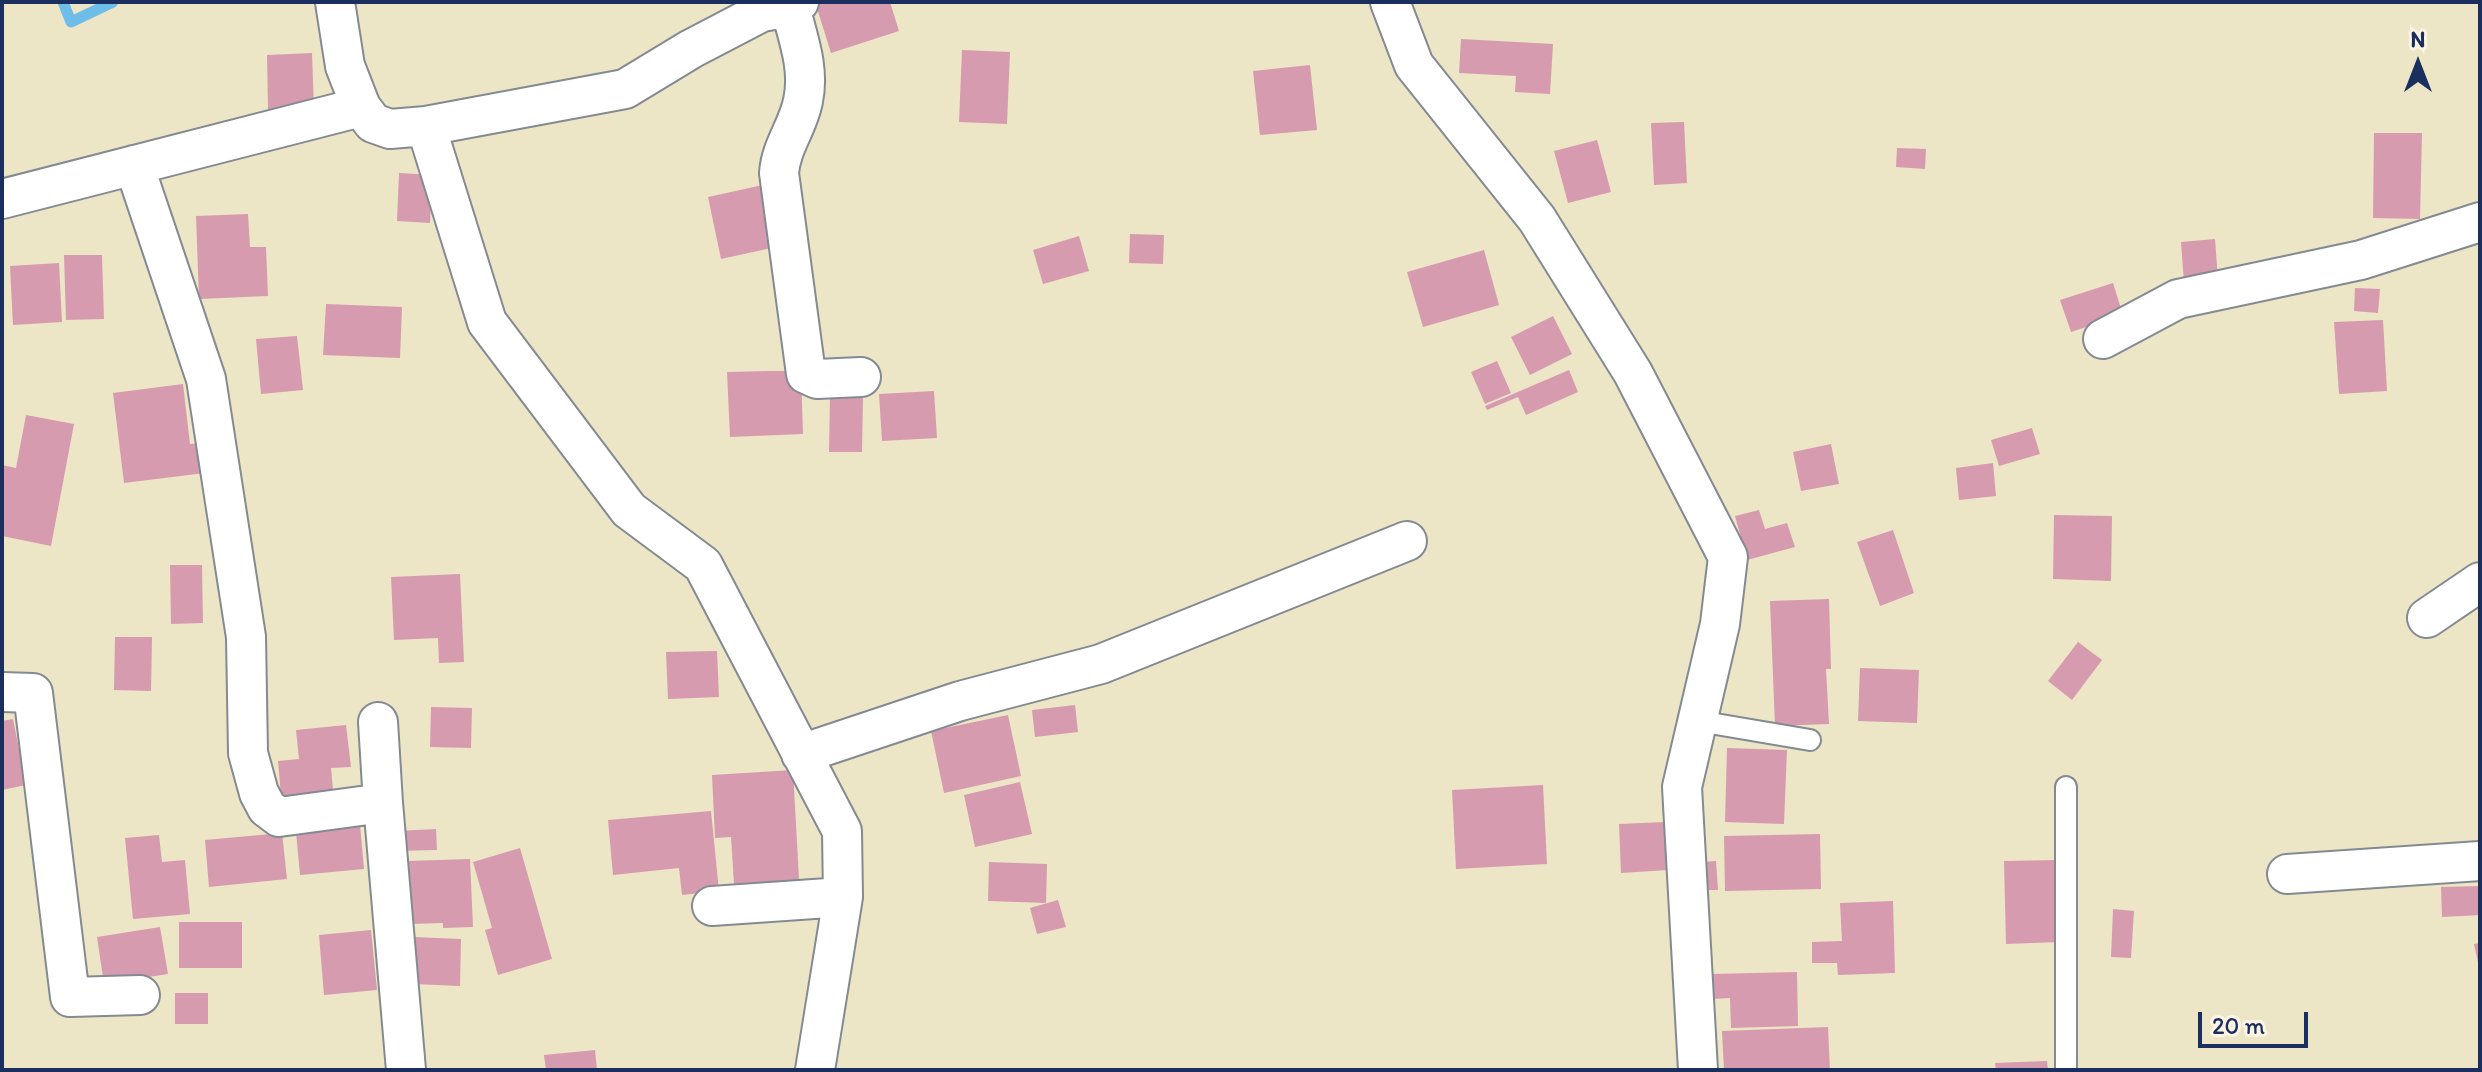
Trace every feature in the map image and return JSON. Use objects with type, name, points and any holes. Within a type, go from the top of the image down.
[{"type":"street","points":[[335,2],[345,66],[361,107],[373,123],[390,129],[426,126],[625,89],[691,49],[778,6],[806,70],[803,103],[784,147],[779,173],[806,374],[817,379],[861,377]]},
{"type":"street","points":[[1390,2],[1414,65],[1537,219],[1633,373],[1728,557],[1720,624],[1682,787],[1698,1070]]},
{"type":"street","points":[[2,199],[361,107]]},
{"type":"street","points":[[426,126],[487,322],[629,510],[703,565],[842,831],[843,897],[815,1070]]},
{"type":"street","points":[[134,165],[206,379],[246,637],[248,753],[259,793],[267,808],[279,817],[383,803]]},
{"type":"street","points":[[2103,339],[2178,299],[2361,260],[2480,222]]},
{"type":"street","points":[[801,754],[960,701],[1101,664],[1407,541]]},
{"type":"street","points":[[2427,618],[2480,582]]},
{"type":"street","points":[[2,692],[33,693],[70,997],[140,995]]},
{"type":"street","points":[[378,722],[406,1070]]},
{"type":"street","points":[[2287,874],[2480,861]]},
{"type":"street","points":[[712,906],[843,897]]},
{"type":"lane","points":[[1698,721],[1810,740]]},
{"type":"lane","points":[[2066,787],[2066,1070]]},
{"type":"building","points":[[815,2],[890,2],[899,31],[831,53]]},
{"type":"building","points":[[1461,39],[1553,44],[1550,94],[1515,92],[1516,76],[1459,73]]},
{"type":"building","points":[[962,50],[1010,52],[1007,124],[959,122]]},
{"type":"building","points":[[312,53],[314,108],[268,110],[267,55]]},
{"type":"building","points":[[1310,65],[1317,130],[1260,135],[1253,71]]},
{"type":"building","points":[[1684,122],[1687,183],[1654,185],[1651,123]]},
{"type":"building","points":[[2374,133],[2422,133],[2420,219],[2373,218]]},
{"type":"building","points":[[1597,140],[1611,192],[1568,203],[1554,151]]},
{"type":"building","points":[[1897,148],[1926,149],[1925,169],[1896,167]]},
{"type":"building","points":[[399,173],[432,175],[430,223],[397,221]]},
{"type":"building","points":[[772,183],[785,245],[721,259],[708,197]]},
{"type":"building","points":[[248,214],[250,247],[266,247],[268,296],[199,299],[196,216]]},
{"type":"building","points":[[1130,234],[1164,235],[1163,264],[1129,263]]},
{"type":"building","points":[[1079,236],[1089,271],[1043,284],[1033,250]]},
{"type":"building","points":[[2215,239],[2218,280],[2184,283],[2181,242]]},
{"type":"building","points":[[1484,250],[1499,305],[1423,327],[1407,272]]},
{"type":"building","points":[[64,255],[102,255],[104,319],[66,320]]},
{"type":"building","points":[[59,263],[62,322],[13,325],[10,266]]},
{"type":"building","points":[[2113,283],[2123,315],[2071,332],[2060,300]]},
{"type":"building","points":[[2355,288],[2380,289],[2378,313],[2354,311]]},
{"type":"building","points":[[326,304],[402,307],[400,358],[323,355]]},
{"type":"building","points":[[1553,316],[1572,354],[1530,375],[1511,337]]},
{"type":"building","points":[[2383,320],[2387,391],[2339,394],[2334,322]]},
{"type":"building","points":[[297,336],[303,390],[261,394],[256,339]]},
{"type":"building","points":[[1497,361],[1511,393],[1485,404],[1471,372]]},
{"type":"building","points":[[1569,370],[1578,392],[1526,415],[1518,397],[1487,410],[1485,406]]},
{"type":"building","points":[[801,371],[803,434],[730,437],[727,372]]},
{"type":"building","points":[[183,384],[190,444],[202,443],[205,473],[124,483],[113,393]]},
{"type":"building","points":[[934,391],[937,438],[882,441],[879,394]]},
{"type":"building","points":[[830,395],[863,396],[862,452],[829,452]]},
{"type":"building","points":[[26,415],[74,424],[51,546],[2,536],[2,465],[16,468]]},
{"type":"building","points":[[2032,428],[2040,454],[1999,466],[1991,440]]},
{"type":"building","points":[[1831,444],[1839,484],[1801,491],[1793,452]]},
{"type":"building","points":[[1993,463],[1996,496],[1959,500],[1956,468]]},
{"type":"building","points":[[1759,510],[1765,529],[1787,523],[1795,547],[1747,560],[1735,516]]},
{"type":"building","points":[[2054,515],[2112,516],[2111,581],[2053,579]]},
{"type":"building","points":[[1893,530],[1914,593],[1880,606],[1857,542]]},
{"type":"building","points":[[170,565],[202,565],[203,623],[171,624]]},
{"type":"building","points":[[460,574],[464,662],[439,663],[438,638],[394,640],[391,577]]},
{"type":"building","points":[[1829,599],[1831,669],[1826,669],[1829,724],[1775,726],[1770,601]]},
{"type":"building","points":[[115,637],[152,637],[151,691],[114,690]]},
{"type":"building","points":[[2078,642],[2102,660],[2072,700],[2048,681]]},
{"type":"building","points":[[717,651],[719,697],[668,699],[666,652]]},
{"type":"building","points":[[1860,668],[1919,670],[1917,723],[1858,721]]},
{"type":"building","points":[[1075,705],[1078,732],[1035,737],[1032,710]]},
{"type":"building","points":[[431,707],[472,708],[471,748],[430,747]]},
{"type":"building","points":[[1008,715],[1021,776],[944,793],[931,731]]},
{"type":"building","points":[[13,719],[26,785],[2,790],[2,721]]},
{"type":"building","points":[[346,725],[351,767],[331,768],[334,801],[282,807],[278,761],[299,759],[296,730]]},
{"type":"building","points":[[1727,748],[1787,750],[1784,824],[1725,822]]},
{"type":"building","points":[[793,770],[800,897],[735,900],[731,837],[715,838],[712,775]]},
{"type":"building","points":[[1020,782],[1032,834],[975,847],[964,795]]},
{"type":"building","points":[[1543,785],[1547,864],[1456,869],[1452,790]]},
{"type":"building","points":[[711,811],[719,891],[682,895],[679,868],[613,875],[608,820]]},
{"type":"building","points":[[359,814],[364,869],[300,875],[295,821]]},
{"type":"building","points":[[1665,822],[1668,870],[1621,873],[1619,824]]},
{"type":"building","points":[[436,829],[437,850],[397,851],[396,831]]},
{"type":"building","points":[[282,833],[287,879],[209,887],[205,840]]},
{"type":"building","points":[[1820,834],[1821,889],[1725,891],[1724,836]]},
{"type":"building","points":[[159,835],[162,862],[185,860],[190,914],[133,919],[125,838]]},
{"type":"building","points":[[520,848],[552,959],[498,975],[485,930],[492,928],[473,862]]},
{"type":"building","points":[[470,859],[473,927],[443,928],[443,923],[411,924],[408,861]]},
{"type":"building","points":[[2058,860],[2060,942],[2006,944],[2004,861]]},
{"type":"building","points":[[1716,861],[1718,890],[1704,890],[1702,862]]},
{"type":"building","points":[[989,862],[1047,864],[1046,903],[988,901]]},
{"type":"building","points":[[2480,886],[2480,915],[2442,917],[2441,887]]},
{"type":"building","points":[[1058,900],[1066,927],[1037,934],[1030,908]]},
{"type":"building","points":[[1893,901],[1895,973],[1838,975],[1837,963],[1812,963],[1812,942],[1842,941],[1840,903]]},
{"type":"building","points":[[2113,909],[2134,911],[2131,958],[2111,957]]},
{"type":"building","points":[[179,922],[242,922],[242,968],[179,968]]},
{"type":"building","points":[[160,927],[168,974],[104,984],[97,937]]},
{"type":"building","points":[[371,930],[377,990],[324,995],[319,935]]},
{"type":"building","points":[[414,937],[461,939],[460,986],[413,984]]},
{"type":"building","points":[[2480,943],[2480,967],[2479,967],[2474,944]]},
{"type":"building","points":[[1797,972],[1798,1026],[1731,1028],[1730,998],[1713,999],[1712,974]]},
{"type":"building","points":[[175,993],[208,993],[208,1024],[175,1024]]},
{"type":"building","points":[[1828,1027],[1830,1070],[1724,1070],[1722,1031]]},
{"type":"building","points":[[595,1050],[597,1070],[546,1070],[544,1055]]},
{"type":"building","points":[[2047,1061],[2048,1070],[1996,1070],[1995,1063]]},
{"type":"waterway","points":[[63,2],[71,22],[113,2]]}]
